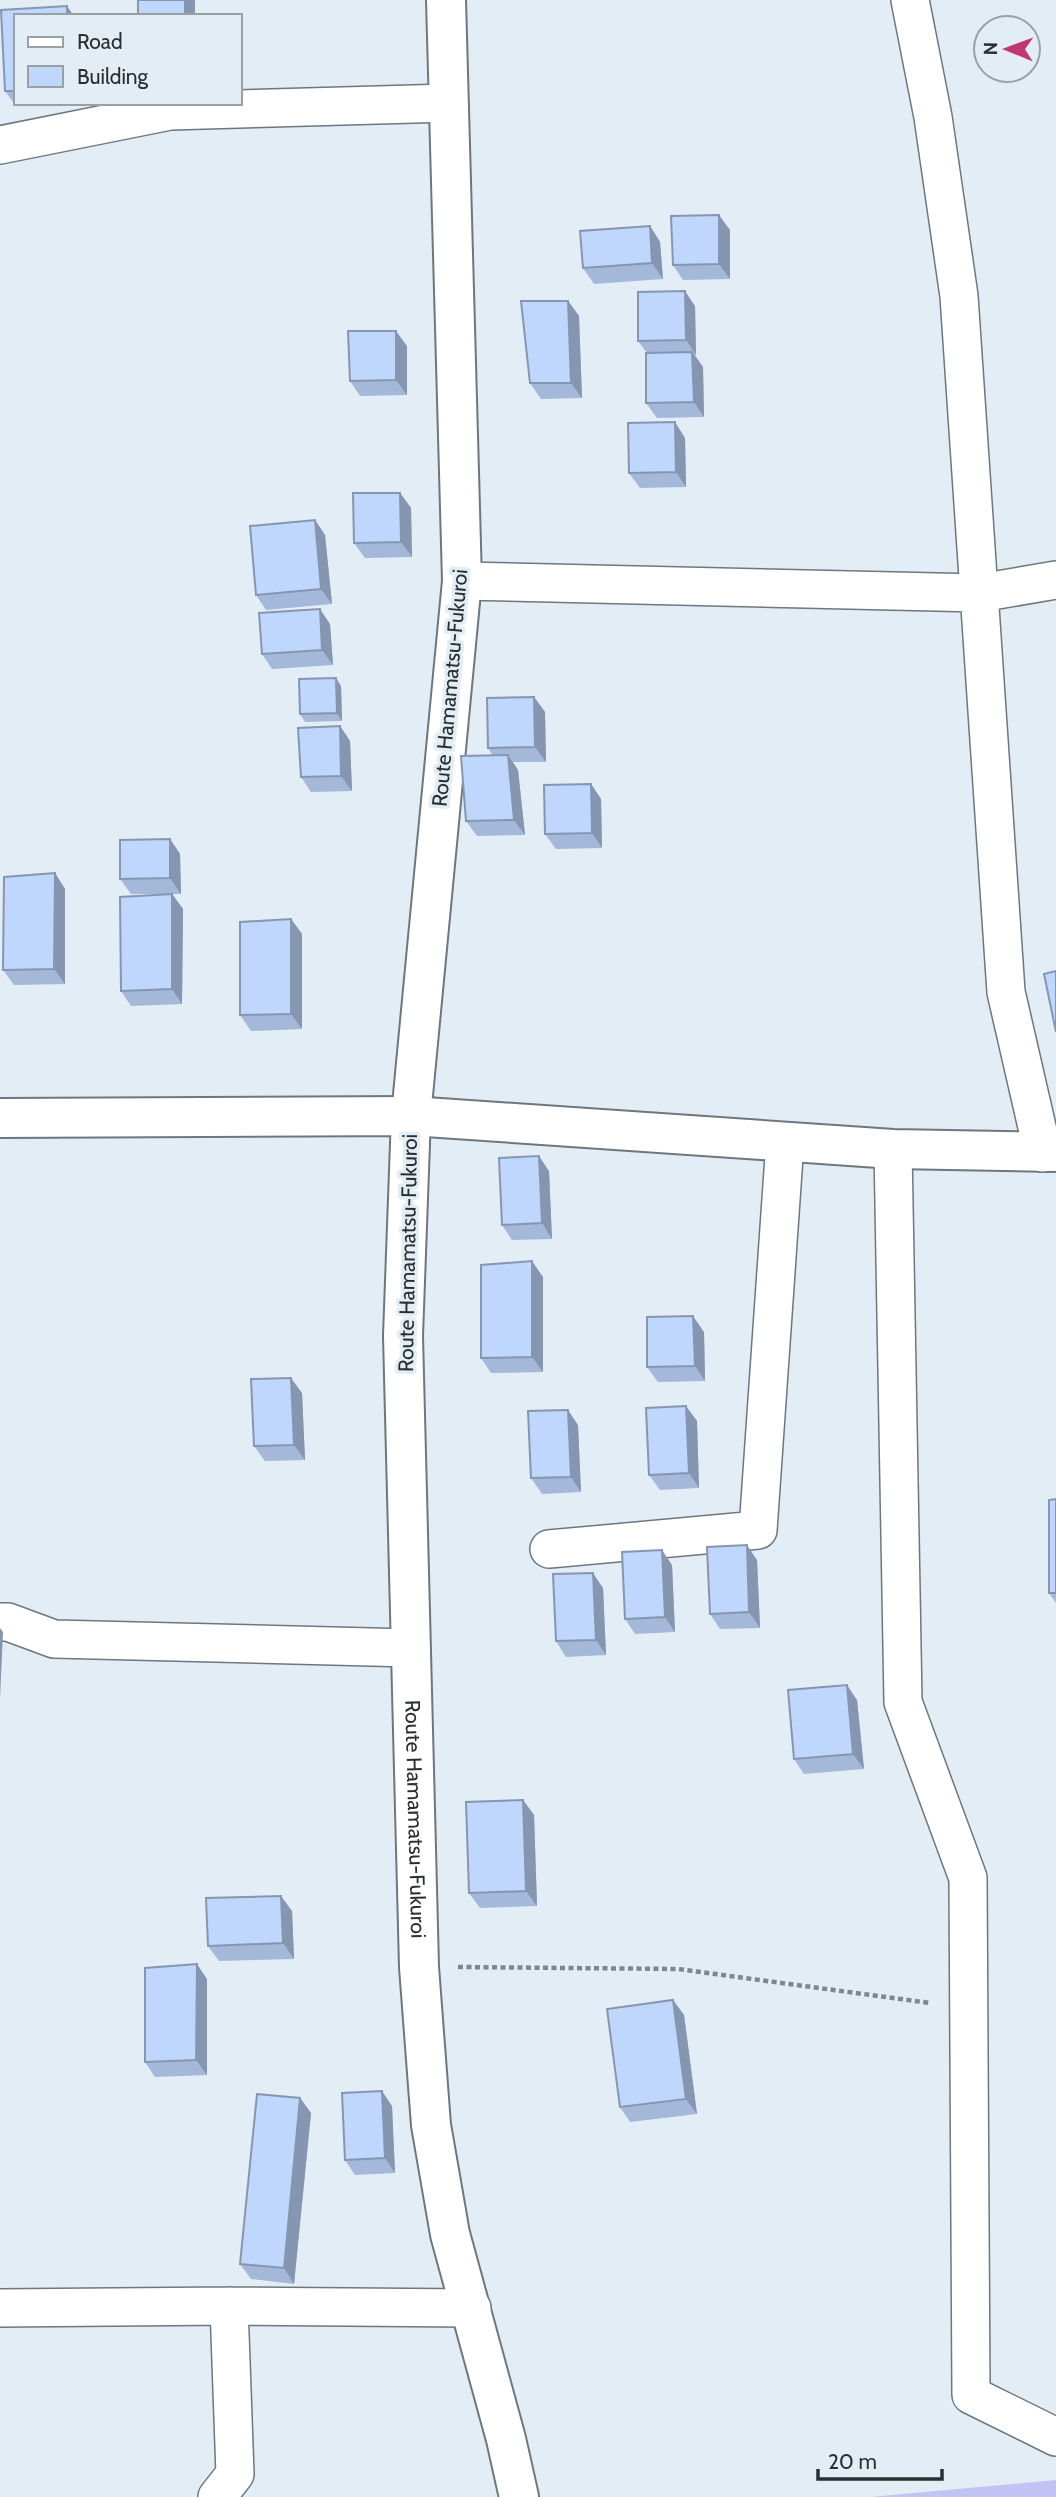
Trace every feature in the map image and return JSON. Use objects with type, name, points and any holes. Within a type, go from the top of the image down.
[{"type":"main road","name":"Route Hamamatsu-Fukuroi","points":[[446,0],[462,581],[411,1116],[403,1336],[419,1967],[431,2125],[450,2234],[506,2438],[519,2497]]},
{"type":"main road","points":[[0,1118],[411,1116],[892,1149],[1049,1153]]},
{"type":"street","points":[[910,0],[933,117],[959,296],[1006,992],[1049,1153]]},
{"type":"street","points":[[0,145],[170,111],[449,103]]},
{"type":"street","points":[[462,581],[980,593],[1056,580]]},
{"type":"street","points":[[549,1549],[758,1530],[785,1142]]},
{"type":"street","points":[[892,1149],[903,1702],[968,1878],[971,2395],[1056,2437]]},
{"type":"street","points":[[0,1622],[8,1622],[54,1639],[411,1648]]},
{"type":"street","points":[[217,2497],[235,2474],[229,2306]]},
{"type":"street","points":[[0,2308],[471,2308]]},
{"type":"path","points":[[419,1967],[678,1969],[969,2008]]},
{"type":"shaded area","points":[[1056,2480],[1056,2497],[870,2497]]},
{"type":"building","points":[[138,0],[185,0],[185,14],[138,14]]},
{"type":"building","points":[[67,6],[67,14],[14,14],[14,91],[5,91],[1,10]]},
{"type":"building","points":[[719,215],[719,264],[673,265],[671,216]]},
{"type":"building","points":[[650,226],[652,263],[583,268],[580,231]]},
{"type":"building","points":[[685,291],[686,340],[638,341],[638,292]]},
{"type":"building","points":[[521,301],[568,301],[571,383],[530,383]]},
{"type":"building","points":[[348,331],[396,331],[396,380],[350,381]]},
{"type":"building","points":[[692,352],[694,402],[646,403],[646,353]]},
{"type":"building","points":[[675,422],[676,472],[629,473],[628,423]]},
{"type":"building","points":[[353,493],[400,493],[401,542],[354,543]]},
{"type":"building","points":[[315,520],[321,589],[256,595],[250,526]]},
{"type":"building","points":[[320,609],[322,650],[262,654],[259,613]]},
{"type":"building","points":[[336,678],[337,713],[300,714],[299,679]]},
{"type":"building","points":[[534,697],[535,747],[488,748],[487,698]]},
{"type":"building","points":[[340,726],[341,776],[301,777],[298,728]]},
{"type":"building","points":[[508,755],[514,820],[466,821],[461,756]]},
{"type":"building","points":[[591,784],[592,833],[545,834],[544,785]]},
{"type":"building","points":[[170,839],[170,878],[120,879],[120,840]]},
{"type":"building","points":[[55,873],[54,969],[3,970],[4,877]]},
{"type":"building","points":[[172,894],[172,989],[121,991],[120,897]]},
{"type":"building","points":[[291,919],[291,1014],[240,1015],[240,922]]},
{"type":"building","points":[[1056,971],[1056,1032],[1044,974]]},
{"type":"building","points":[[539,1156],[542,1223],[502,1225],[499,1158]]},
{"type":"building","points":[[532,1261],[532,1357],[481,1358],[481,1265]]},
{"type":"building","points":[[693,1316],[695,1366],[647,1367],[647,1317]]},
{"type":"building","points":[[291,1378],[294,1445],[254,1446],[251,1379]]},
{"type":"building","points":[[686,1406],[689,1473],[649,1475],[646,1408]]},
{"type":"building","points":[[568,1410],[571,1477],[531,1478],[528,1411]]},
{"type":"building","points":[[1056,1499],[1056,1593],[1049,1593],[1049,1500]]},
{"type":"building","points":[[747,1545],[749,1612],[710,1614],[707,1547]]},
{"type":"building","points":[[662,1550],[665,1617],[625,1619],[622,1552]]},
{"type":"building","points":[[593,1573],[596,1640],[556,1641],[553,1574]]},
{"type":"building","points":[[847,1685],[853,1754],[794,1759],[788,1690]]},
{"type":"building","points":[[523,1800],[526,1891],[469,1893],[466,1802]]},
{"type":"building","points":[[281,1896],[283,1943],[208,1946],[206,1898]]},
{"type":"building","points":[[197,1964],[196,2060],[145,2062],[145,1968]]},
{"type":"building","points":[[673,2000],[686,2099],[620,2107],[607,2009]]},
{"type":"building","points":[[382,2091],[385,2158],[345,2160],[342,2093]]},
{"type":"building","points":[[257,2094],[300,2098],[284,2268],[240,2264]]}]
